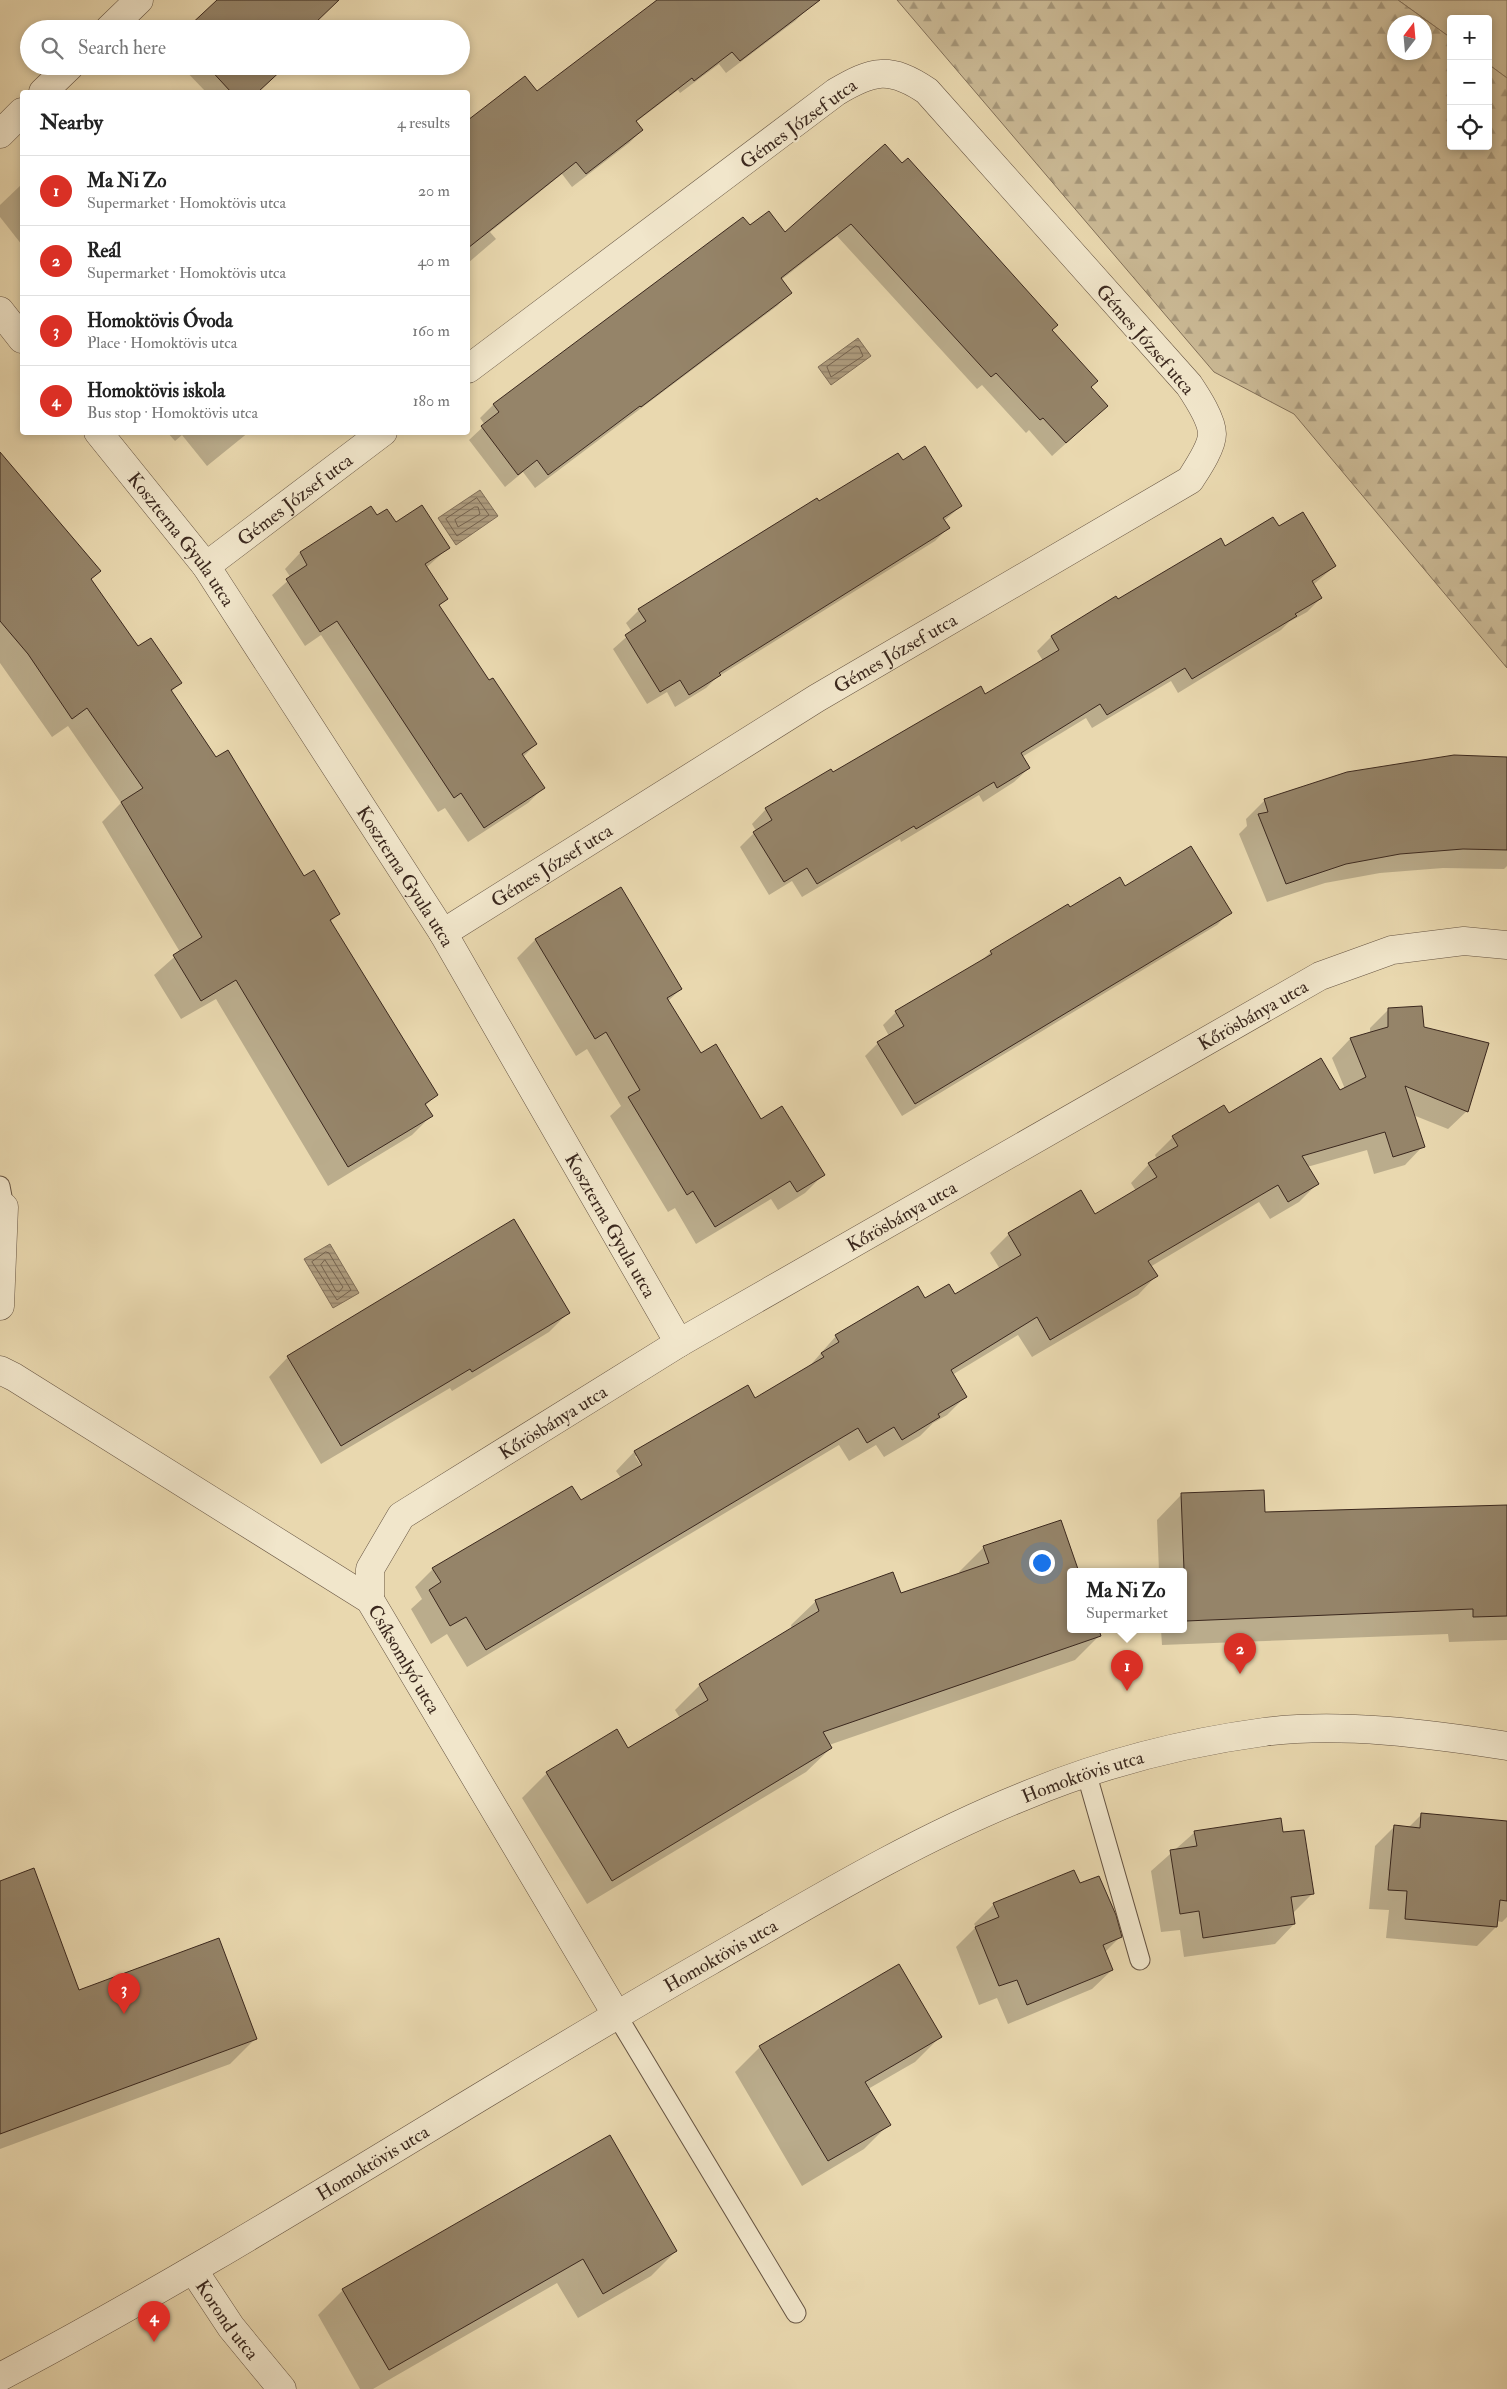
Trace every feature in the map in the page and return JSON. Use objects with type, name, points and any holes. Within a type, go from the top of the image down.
[{"type":"street","points":[[119,20],[140,0]]},
{"type":"street","name":"Gémes József utca","points":[[443,933],[816,698],[1190,480],[1204,457],[1212,434],[1203,408],[1189,385],[927,91],[907,78],[885,73],[860,77],[836,92],[470,367]]},
{"type":"street","points":[[45,90],[61,75]]},
{"type":"street","points":[[0,134],[20,114]]},
{"type":"street","points":[[0,311],[20,336]]},
{"type":"street","name":"Koszterna Gyula utca","points":[[100,435],[206,566],[443,933],[679,1343]]},
{"type":"street","name":"Gémes József utca","points":[[206,566],[379,435]]},
{"type":"street","name":"Kőrösbánya utca","points":[[370,1600],[370,1569],[401,1516],[679,1343],[1320,976],[1392,950],[1464,941],[1507,945]]},
{"type":"street","points":[[0,1306],[2,1197]]},
{"type":"street","name":"Csíksomlyó utca","points":[[0,1370],[370,1600],[616,2014]]},
{"type":"street","name":"Homoktövis utca","points":[[0,2378],[194,2270],[616,2014],[839,1888],[937,1837],[1020,1797],[1086,1772],[1181,1748],[1267,1732],[1348,1729],[1462,1738],[1507,1746]]},
{"type":"street","name":"Korond utca","points":[[194,2270],[231,2327],[282,2389]]},
{"type":"lane","points":[[1086,1772],[1140,1960]]},
{"type":"lane","points":[[616,2014],[796,2313]]},
{"type":"green space","points":[[897,0],[1398,0],[1419,15],[1387,15],[1387,60],[1432,60],[1432,24],[1447,35],[1447,150],[1492,150],[1492,67],[1507,78],[1507,668],[1294,414],[1214,372]]},
{"type":"green space","points":[[1398,0],[1507,0],[1507,78],[1492,67],[1492,15],[1447,15],[1447,35],[1432,24],[1432,15],[1419,15]]},
{"type":"water","points":[[858,338],[871,356],[831,385],[818,367]]},
{"type":"water","points":[[480,490],[498,516],[456,545],[438,518]]},
{"type":"water","points":[[330,1244],[359,1293],[333,1308],[304,1259]]},
{"type":"building","points":[[217,0],[339,0],[318,20],[196,20]]},
{"type":"building","points":[[657,0],[820,0],[740,61],[732,52],[694,81],[692,78],[636,121],[643,130],[586,174],[576,162],[470,246],[470,118],[525,76],[537,91]]},
{"type":"building","points":[[215,75],[276,75],[260,90],[229,90]]},
{"type":"building","points":[[885,144],[902,163],[908,158],[1058,325],[1052,330],[1098,381],[1091,387],[1108,406],[1066,443],[1043,418],[1040,420],[996,373],[991,377],[851,224],[781,278],[792,293],[641,407],[548,475],[537,460],[518,475],[481,426],[499,412],[493,404],[743,217],[750,225],[769,211],[785,232]]},
{"type":"building","points":[[925,446],[962,506],[943,518],[950,528],[719,673],[721,675],[689,695],[680,680],[660,692],[625,635],[646,621],[638,609],[817,498],[819,501],[898,453],[903,460]]},
{"type":"building","points":[[0,452],[101,571],[91,579],[138,646],[151,638],[182,683],[171,690],[216,757],[228,750],[304,876],[314,870],[340,914],[330,920],[438,1095],[425,1104],[433,1116],[348,1167],[236,980],[201,1001],[173,955],[202,937],[121,802],[143,788],[87,708],[72,719],[28,654],[0,621]]},
{"type":"building","points":[[422,505],[450,548],[425,564],[448,599],[439,605],[489,680],[493,678],[537,744],[522,754],[545,788],[484,828],[461,793],[454,798],[337,621],[320,632],[286,579],[307,565],[300,552],[371,506],[377,515],[387,509],[396,522]]},
{"type":"building","points":[[1303,512],[1336,566],[1312,581],[1322,598],[1295,614],[1297,616],[1192,679],[1185,668],[1107,715],[1100,704],[1021,753],[1030,768],[997,788],[994,782],[916,829],[914,826],[817,884],[807,868],[784,882],[753,832],[772,820],[765,808],[831,769],[833,772],[981,686],[985,694],[1059,650],[1051,636],[1116,596],[1118,599],[1221,538],[1225,546],[1273,517],[1279,526]]},
{"type":"building","points":[[1454,755],[1507,757],[1507,850],[1463,849],[1400,854],[1346,864],[1286,884],[1258,814],[1268,812],[1264,799],[1347,772]]},
{"type":"building","points":[[1191,846],[1232,913],[915,1104],[877,1042],[904,1026],[895,1011],[992,954],[990,951],[1068,904],[1070,907],[1120,877],[1125,886]]},
{"type":"building","points":[[621,887],[682,989],[667,998],[701,1053],[716,1044],[761,1119],[782,1106],[825,1175],[797,1192],[790,1181],[715,1227],[693,1191],[687,1195],[628,1097],[640,1090],[606,1032],[595,1039],[535,939]]},
{"type":"building","points":[[1422,1006],[1424,1027],[1489,1043],[1468,1112],[1405,1086],[1425,1147],[1393,1157],[1385,1132],[1302,1156],[1319,1184],[1288,1202],[1278,1185],[1148,1261],[1158,1276],[1050,1340],[1037,1317],[951,1370],[967,1397],[938,1414],[940,1417],[902,1440],[894,1427],[867,1443],[858,1428],[486,1650],[466,1617],[450,1626],[429,1590],[441,1582],[432,1568],[572,1486],[581,1500],[642,1465],[634,1451],[748,1385],[755,1398],[824,1357],[821,1353],[839,1342],[835,1335],[918,1286],[925,1298],[949,1284],[955,1294],[1021,1255],[1008,1233],[1081,1190],[1095,1214],[1157,1177],[1148,1163],[1178,1146],[1172,1136],[1224,1105],[1229,1113],[1321,1058],[1340,1090],[1366,1077],[1350,1038],[1388,1027],[1388,1008]]},
{"type":"building","points":[[514,1219],[570,1313],[472,1372],[470,1369],[341,1446],[287,1356]]},
{"type":"building","points":[[1264,1490],[1265,1512],[1507,1505],[1507,1616],[1473,1617],[1473,1609],[1187,1621],[1187,1568],[1184,1568],[1181,1493]]},
{"type":"building","points":[[1061,1520],[1078,1568],[1067,1568],[1067,1633],[1100,1633],[1101,1636],[823,1732],[832,1748],[612,1881],[546,1772],[617,1729],[628,1748],[708,1700],[699,1684],[819,1611],[815,1600],[893,1572],[901,1593],[989,1563],[983,1546]]},
{"type":"building","points":[[1421,1813],[1507,1821],[1507,1901],[1500,1900],[1497,1927],[1405,1919],[1407,1891],[1388,1890],[1394,1825],[1420,1828]]},
{"type":"building","points":[[1281,1818],[1283,1832],[1304,1830],[1314,1894],[1291,1897],[1295,1924],[1203,1938],[1199,1911],[1180,1914],[1170,1850],[1197,1846],[1194,1831]]},
{"type":"building","points":[[34,1868],[79,1990],[219,1938],[257,2039],[0,2134],[0,1881]]},
{"type":"building","points":[[1074,1870],[1080,1883],[1099,1876],[1116,1915],[1122,1937],[1103,1945],[1113,1970],[1027,2005],[1017,1980],[999,1986],[975,1927],[999,1917],[993,1903]]},
{"type":"building","points":[[899,1964],[942,2037],[865,2082],[891,2125],[828,2161],[759,2046]]},
{"type":"building","points":[[610,2135],[677,2251],[603,2294],[583,2259],[389,2370],[342,2289]]},
{"type":"place","name":"Reál","points":[[1240,1674]]},
{"type":"place","name":"Ma Ni Zo","points":[[1127,1691]]},
{"type":"place","name":"Homoktövis Óvoda","points":[[124,2014]]},
{"type":"place","name":"Homoktövis iskola","points":[[154,2342]]}]
